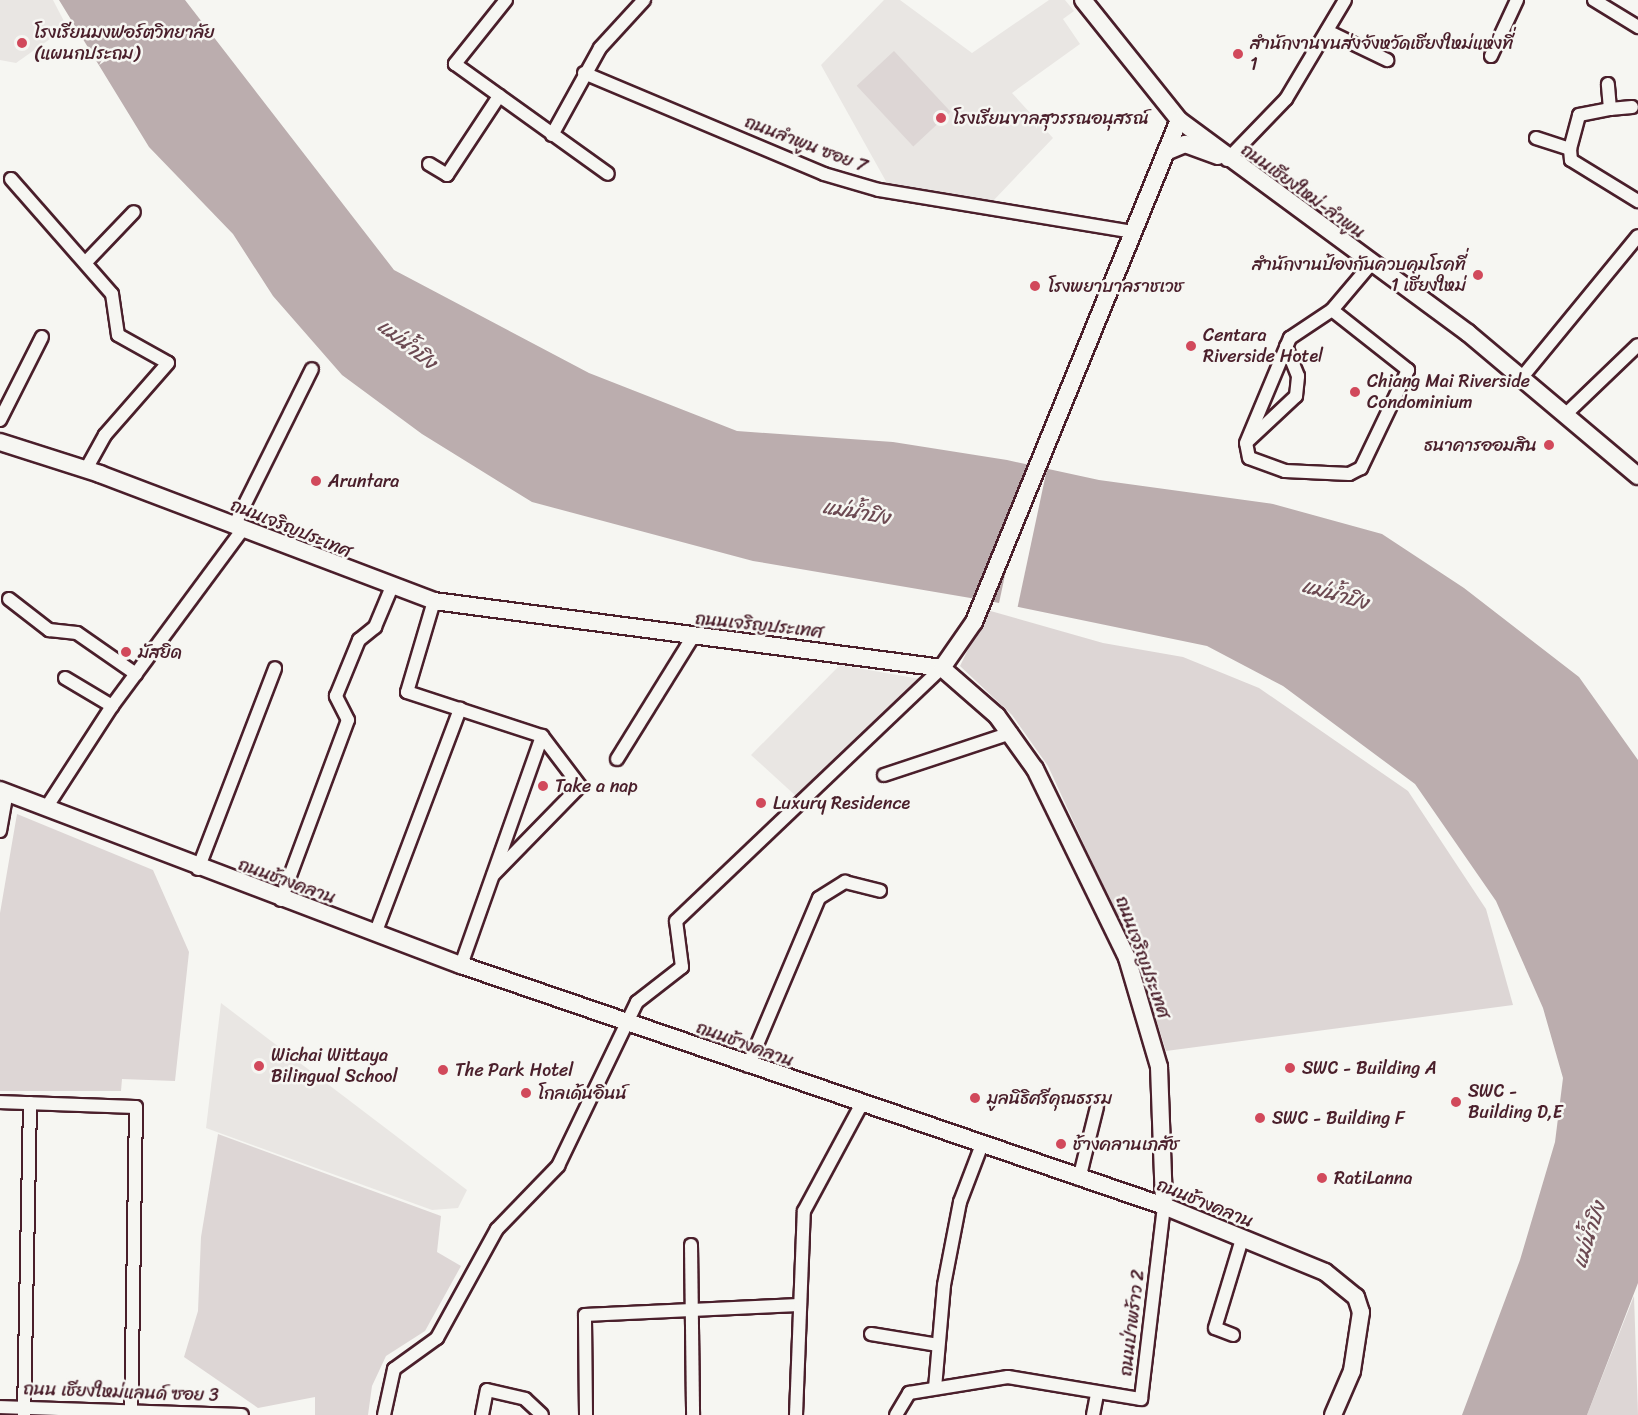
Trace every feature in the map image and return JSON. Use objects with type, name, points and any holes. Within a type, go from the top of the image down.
[{"type":"street","points":[[506,0],[455,64],[608,174]]},
{"type":"street","points":[[552,135],[584,73],[644,0]]},
{"type":"street","name":"ถนนเชียงใหม่-ลำพูน","points":[[1083,0],[1179,120],[1227,160],[1523,376],[1638,476]]},
{"type":"street","points":[[1165,155],[1185,144],[1227,160],[1287,99],[1345,0]]},
{"type":"street","points":[[1491,56],[1517,0]]},
{"type":"street","points":[[1594,0],[1638,27]]},
{"type":"street","points":[[1328,31],[1387,60]]},
{"type":"street","name":"ถนนลำพูน ซอย 7","points":[[584,73],[824,174],[879,190],[1133,232]]},
{"type":"street","points":[[1608,84],[1610,109]]},
{"type":"street","points":[[429,164],[447,175],[499,96]]},
{"type":"street","points":[[1161,99],[1167,117],[1165,155]]},
{"type":"street","points":[[1632,107],[1579,115],[1570,149],[1572,160],[1638,201]]},
{"type":"street","points":[[384,1415],[394,1369],[437,1338],[497,1228],[558,1166],[626,1021],[643,995],[682,967],[676,921],[942,668],[974,622],[1179,120]]},
{"type":"street","points":[[1536,138],[1570,149]]},
{"type":"street","points":[[11,179],[86,262],[114,299],[118,335],[168,363],[105,435],[86,469]]},
{"type":"street","points":[[86,262],[134,212]]},
{"type":"street","points":[[1523,376],[1638,236]]},
{"type":"street","points":[[1332,310],[1408,370],[1361,468],[1348,474],[1285,471],[1249,458],[1246,443],[1294,332],[1332,310],[1371,264]]},
{"type":"street","points":[[0,420],[42,337]]},
{"type":"street","points":[[1567,413],[1638,345]]},
{"type":"street","points":[[1246,443],[1296,396],[1298,376],[1286,346]]},
{"type":"street","points":[[46,808],[112,706],[238,528],[312,369]]},
{"type":"street","name":"ถนนเจริญประเทศ","points":[[0,442],[86,469],[391,589],[434,601],[692,638],[942,668],[1011,733],[1082,858],[1141,998],[1159,1067],[1164,1206]]},
{"type":"street","points":[[281,900],[348,720],[336,696],[359,640],[375,627],[391,589]]},
{"type":"street","points":[[9,599],[49,630],[77,633],[136,674]]},
{"type":"street","points":[[434,601],[407,692],[542,736],[580,786],[493,875]]},
{"type":"street","points":[[617,759],[692,638]]},
{"type":"street","points":[[198,869],[275,668]]},
{"type":"street","points":[[65,678],[112,706]]},
{"type":"street","points":[[375,934],[460,709]]},
{"type":"street","points":[[884,775],[1011,733]]},
{"type":"street","points":[[461,965],[542,736]]},
{"type":"street","points":[[0,831],[3,791]]},
{"type":"street","name":"ถนนช้างคลาน","points":[[3,791],[281,900],[626,1021],[860,1107],[1164,1206],[1325,1272],[1356,1297],[1361,1328],[1352,1371],[1333,1415]]},
{"type":"street","points":[[748,1066],[819,897],[845,882],[880,891]]},
{"type":"street","points":[[0,1102],[136,1107],[131,1412]]},
{"type":"street","points":[[24,1411],[30,1103]]},
{"type":"street","points":[[796,1415],[798,1305],[804,1211],[860,1107]]},
{"type":"street","points":[[1078,1179],[1097,1107]]},
{"type":"street","points":[[934,1388],[938,1345],[960,1202],[981,1147]]},
{"type":"street","name":"ถนนป่าพร้าว 2","points":[[1097,1394],[1141,1399],[1164,1206]]},
{"type":"street","points":[[1233,1335],[1215,1328],[1242,1239]]},
{"type":"street","points":[[691,1245],[693,1415]]},
{"type":"street","points":[[586,1415],[585,1315],[798,1305]]},
{"type":"street","points":[[871,1334],[938,1345]]},
{"type":"street","points":[[896,1415],[909,1393],[1008,1377],[1097,1394],[1093,1415]]},
{"type":"street","points":[[482,1415],[487,1390],[525,1399],[542,1415]]},
{"type":"street","name":"ถนน เชียงใหม่แลนด์ ซอย 3","points":[[0,1407],[24,1411],[242,1414]]},
{"type":"shaded area","name":"โรงเรียนมงฟอร์ตวิทยาลัย (แผนกประถม)","points":[[0,0],[53,0],[67,27],[16,63],[0,60]]},
{"type":"shaded area","name":"โรงเรียนขาลสุวรรณอนุสรณ์","points":[[884,0],[900,0],[972,53],[1049,0],[1065,0],[1074,11],[1063,19],[1080,44],[1012,93],[1053,138],[993,201],[888,185],[821,65]]},
{"type":"shaded area","points":[[894,51],[951,112],[913,146],[857,86]]},
{"type":"shaded area","points":[[987,610],[1103,643],[1183,657],[1259,688],[1408,791],[1486,909],[1513,1005],[1166,1051],[1139,964],[1048,766],[1012,715],[960,666]]},
{"type":"shaded area","points":[[840,665],[920,679],[797,797],[751,755]]},
{"type":"shaded area","points":[[17,814],[153,870],[189,952],[175,1081],[122,1079],[121,1091],[0,1091],[0,913]]},
{"type":"shaded area","name":"Wichai Wittaya Bilingual School","points":[[221,1003],[467,1190],[458,1208],[432,1210],[206,1128]]},
{"type":"shaded area","points":[[218,1134],[441,1216],[437,1252],[461,1266],[425,1331],[386,1356],[372,1386],[368,1415],[315,1415],[315,1397],[258,1408],[184,1357],[198,1311],[201,1237]]},
{"type":"shaded area","points":[[1634,1296],[1638,1415],[1587,1415]]},
{"type":"water","name":"แม่น้ำปิง","points":[[59,0],[185,0],[394,270],[589,373],[737,431],[893,442],[1007,460],[1099,480],[1273,504],[1382,534],[1464,588],[1579,677],[1638,760],[1638,1283],[1587,1415],[1462,1415],[1520,1260],[1555,1142],[1563,1078],[1543,1008],[1496,901],[1415,784],[1283,686],[1207,646],[994,602],[753,561],[532,502],[422,434],[342,375],[273,296],[233,234],[149,147]]},
{"type":"pier","points":[[1029,462],[1048,466],[1016,613],[998,609]]},
{"type":"place","name":"โรงเรียนมงฟอร์ตวิทยาลัย (แผนกประถม)","points":[[22,43]]},
{"type":"place","name":"สำนักงานขนส่งจังหวัดเชียงใหม่แห่งที่ 1","points":[[1238,54]]},
{"type":"place","name":"โรงเรียนขาลสุวรรณอนุสรณ์","points":[[941,118]]},
{"type":"place","name":"สำนักงานป้องกันควบคุมโรคที่ 1 เชียงใหม่","points":[[1478,275]]},
{"type":"place","name":"โรงพยาบาลราชเวช","points":[[1035,286]]},
{"type":"place","name":"Centara Riverside Hotel","points":[[1191,346]]},
{"type":"place","name":"Chiang Mai Riverside Condominium","points":[[1355,392]]},
{"type":"place","name":"ธนาคารออมสิน","points":[[1549,445]]},
{"type":"place","name":"Aruntara","points":[[316,481]]},
{"type":"place","name":"มัสยิด","points":[[126,652]]},
{"type":"place","name":"Take a nap","points":[[543,786]]},
{"type":"place","name":"Luxury Residence","points":[[761,803]]},
{"type":"place","name":"Wichai Wittaya Bilingual School","points":[[259,1066]]},
{"type":"place","name":"SWC - Building A","points":[[1290,1068]]},
{"type":"place","name":"The Park Hotel","points":[[443,1070]]},
{"type":"place","name":"โกลเด้นอินน์","points":[[526,1093]]},
{"type":"place","name":"มูลนิธิศรีคุณธรรม","points":[[975,1098]]},
{"type":"place","name":"SWC - Building D,E","points":[[1456,1102]]},
{"type":"place","name":"SWC - Building F","points":[[1260,1118]]},
{"type":"place","name":"ช้างคลานเภสัช","points":[[1061,1144]]},
{"type":"place","name":"RatiLanna","points":[[1322,1178]]}]
